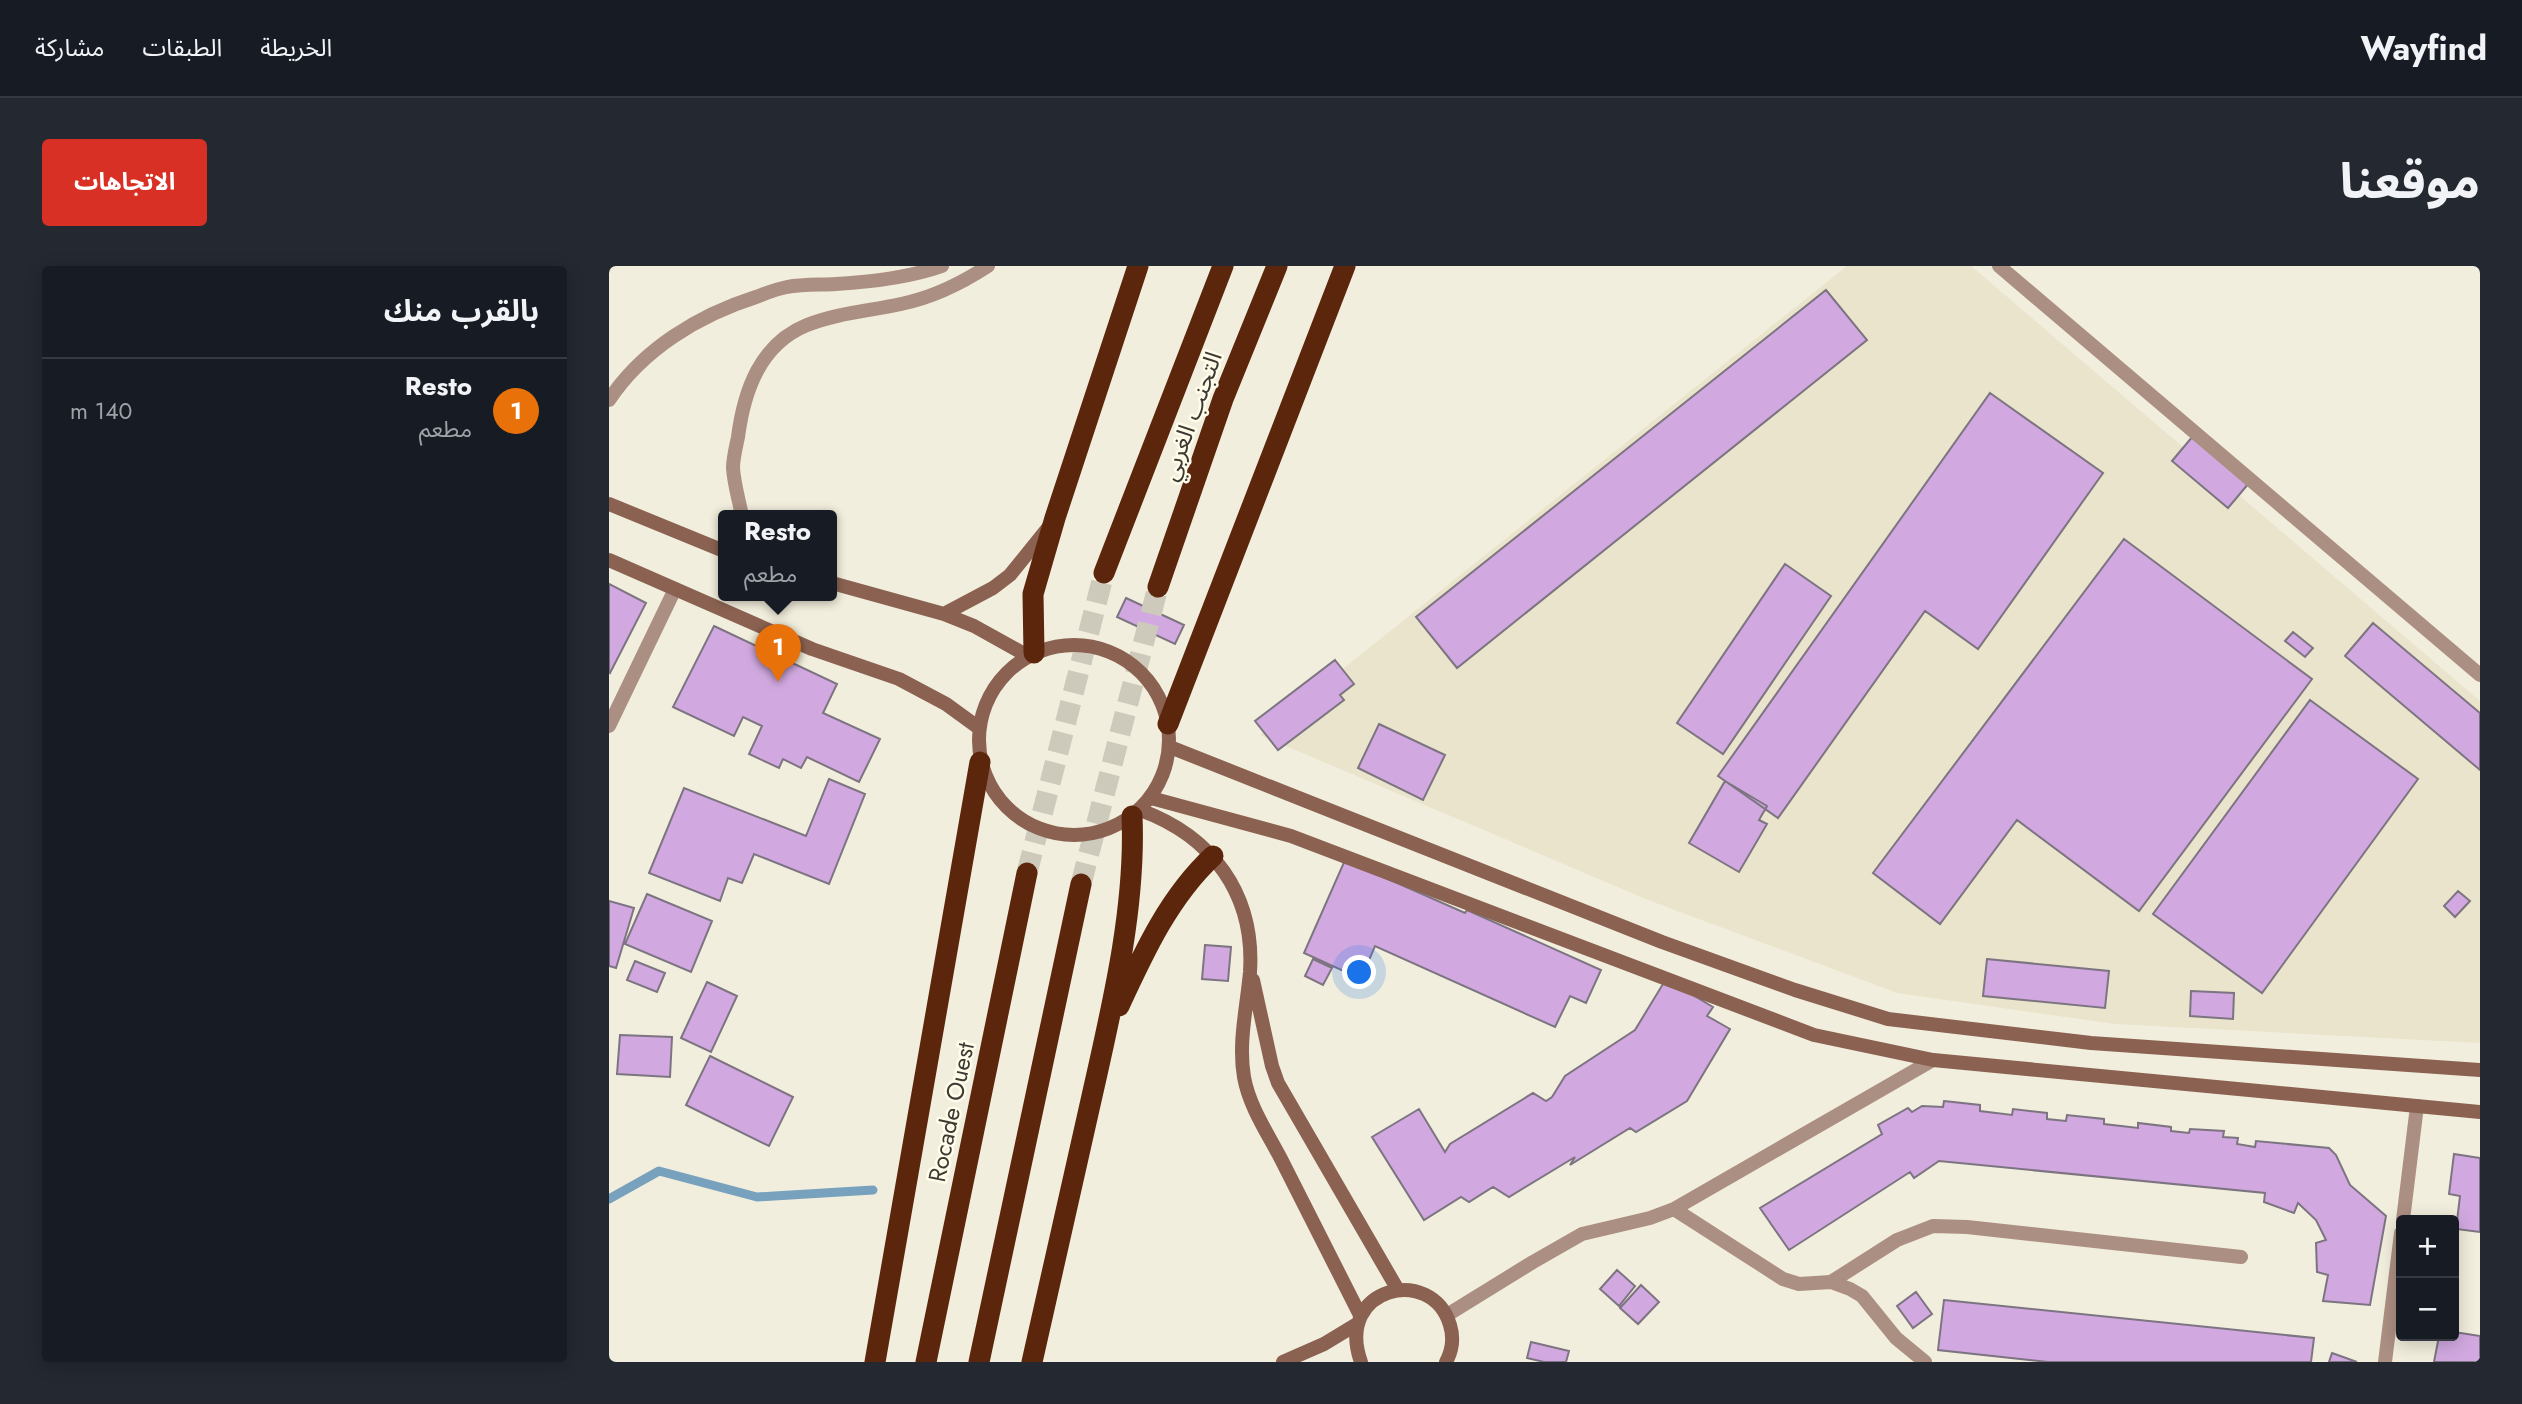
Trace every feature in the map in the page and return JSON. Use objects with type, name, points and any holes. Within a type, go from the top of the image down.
[{"type":"highway","points":[[1031,654],[1033,594],[1055,518],[1138,266]]},
{"type":"highway","name":"التجنب الغربي","points":[[1104,573],[1223,266]]},
{"type":"highway","name":"التجنب الغربي","points":[[1158,587],[1223,399],[1277,266]]},
{"type":"highway","points":[[1168,724],[1345,266]]},
{"type":"highway","points":[[875,1362],[981,762]]},
{"type":"highway","points":[[1032,1362],[1107,1030],[1132,885],[1136,813]]},
{"type":"highway","points":[[1107,1030],[1172,903],[1193,875],[1213,856]]},
{"type":"highway","name":"Rocade Ouest","points":[[926,1362],[1027,873]]},
{"type":"highway","points":[[979,1362],[1081,884]]},
{"type":"main road","points":[[609,504],[718,549]]},
{"type":"main road","points":[[944,614],[993,588],[1010,575],[1055,518]]},
{"type":"main road","points":[[609,560],[812,649],[912,685],[946,704],[979,728]]},
{"type":"main road","points":[[837,584],[944,614],[1031,654]]},
{"type":"main road","points":[[1062,645],[1091,646],[1118,656],[1142,673],[1159,696],[1168,724],[1170,747],[1167,765],[1151,798],[1136,813],[1105,831],[1073,836],[1042,830],[1014,815],[993,791],[981,762],[979,728],[987,699],[1004,674],[1031,654],[1062,645]]},
{"type":"main road","points":[[1170,747],[1662,942],[1795,990],[1888,1019],[2091,1042],[2480,1070]]},
{"type":"main road","points":[[1151,798],[1291,836],[1814,1035],[1933,1060],[2480,1112]]},
{"type":"main road","points":[[1136,813],[1173,825],[1213,856],[1223,867],[1239,898],[1248,928],[1250,969],[1243,1055],[1244,1077],[1250,1098],[1358,1320],[1355,1343],[1361,1362]]},
{"type":"main road","points":[[1250,969],[1278,1083],[1398,1290]]},
{"type":"main road","points":[[1283,1362],[1324,1343],[1358,1320],[1376,1298],[1398,1290],[1417,1292],[1434,1301],[1447,1315],[1452,1343],[1445,1362]]},
{"type":"street","points":[[609,400],[620,384],[656,349],[724,307],[787,287],[866,283],[925,272],[942,266]]},
{"type":"street","points":[[740,510],[733,468],[743,400],[755,372],[774,348],[807,325],[903,304],[954,286],[988,266]]},
{"type":"street","points":[[1999,266],[2480,675]]},
{"type":"street","points":[[609,726],[675,589]]},
{"type":"street","points":[[1447,1315],[1583,1234],[1650,1218],[1674,1209],[1933,1060]]},
{"type":"street","points":[[2404,1215],[2417,1106]]},
{"type":"street","points":[[1674,1209],[1783,1279],[1800,1283],[1831,1282],[1862,1296],[1896,1338],[1925,1362]]},
{"type":"street","points":[[1831,1282],[1897,1240],[1933,1226],[1967,1227],[2241,1257]]},
{"type":"street","points":[[2385,1362],[2396,1273]]},
{"type":"shaded area","points":[[1847,266],[1971,266],[2480,701],[2480,1043],[2115,1024],[1897,993],[1648,900],[1260,735]]},
{"type":"building","points":[[1826,290],[1867,340],[1457,668],[1416,617]]},
{"type":"building","points":[[1990,393],[2103,473],[1978,649],[1925,611],[1778,818],[1718,776]]},
{"type":"building","points":[[2193,436],[2249,483],[2228,508],[2172,461]]},
{"type":"building","points":[[2124,539],[2312,679],[2139,911],[2017,820],[1940,924],[1873,873]]},
{"type":"building","points":[[1785,564],[1831,596],[1723,754],[1677,723]]},
{"type":"building","points":[[609,584],[646,603],[610,673],[609,672]]},
{"type":"building","points":[[1126,598],[1184,625],[1175,644],[1117,617]]},
{"type":"building","points":[[2373,623],[2480,713],[2480,770],[2345,656]]},
{"type":"building","points":[[714,626],[837,684],[823,713],[880,739],[859,782],[807,757],[801,768],[783,759],[779,768],[749,754],[762,726],[743,717],[734,736],[673,707]]},
{"type":"building","points":[[2293,632],[2313,648],[2305,657],[2285,641]]},
{"type":"building","points":[[1335,660],[1354,684],[1340,695],[1344,700],[1278,750],[1255,721]]},
{"type":"building","points":[[2310,700],[2418,779],[2262,993],[2153,914]]},
{"type":"building","points":[[1379,724],[1445,755],[1423,800],[1358,768]]},
{"type":"building","points":[[829,779],[865,794],[829,884],[754,854],[742,883],[728,878],[720,901],[649,873],[684,788],[806,836]]},
{"type":"building","points":[[1725,781],[1767,806],[1759,820],[1767,824],[1739,872],[1689,843]]},
{"type":"building","points":[[1345,860],[1465,913],[1467,910],[1601,970],[1586,1003],[1570,996],[1555,1027],[1375,946],[1361,979],[1304,953]]},
{"type":"building","points":[[2458,891],[2470,901],[2455,917],[2444,906]]},
{"type":"building","points":[[647,894],[712,921],[691,972],[625,944]]},
{"type":"building","points":[[609,901],[634,908],[616,968],[609,966]]},
{"type":"building","points":[[1205,945],[1231,947],[1228,981],[1202,979]]},
{"type":"building","points":[[1313,959],[1332,968],[1323,985],[1305,976]]},
{"type":"building","points":[[1987,959],[2109,971],[2105,1008],[1983,996]]},
{"type":"building","points":[[635,961],[665,973],[657,992],[627,980]]},
{"type":"building","points":[[1666,979],[1713,1007],[1707,1016],[1730,1029],[1687,1101],[1636,1132],[1630,1128],[1570,1165],[1575,1157],[1509,1197],[1493,1187],[1469,1202],[1461,1197],[1424,1220],[1372,1137],[1419,1109],[1445,1152],[1450,1144],[1533,1093],[1546,1101],[1552,1097],[1565,1076],[1635,1030]]},
{"type":"building","points":[[707,982],[737,996],[711,1052],[681,1038]]},
{"type":"building","points":[[2191,991],[2234,993],[2233,1019],[2190,1016]]},
{"type":"building","points":[[620,1035],[672,1037],[670,1077],[617,1074]]},
{"type":"building","points":[[710,1056],[793,1097],[769,1146],[686,1105]]},
{"type":"building","points":[[1944,1101],[1980,1105],[1980,1111],[2012,1115],[2013,1109],[2047,1113],[2047,1119],[2066,1121],[2067,1115],[2104,1119],[2104,1124],[2138,1128],[2138,1123],[2171,1127],[2171,1131],[2189,1133],[2190,1129],[2224,1131],[2223,1137],[2238,1138],[2237,1144],[2255,1147],[2256,1141],[2329,1148],[2336,1155],[2350,1185],[2386,1216],[2370,1305],[2323,1301],[2328,1275],[2317,1272],[2316,1243],[2326,1240],[2316,1220],[2298,1203],[2294,1213],[2264,1202],[2265,1193],[1939,1161],[1914,1178],[1910,1172],[1789,1250],[1760,1208],[1882,1134],[1878,1125],[1908,1108],[1912,1112],[1922,1106],[1943,1107]]},
{"type":"building","points":[[2454,1154],[2480,1158],[2480,1232],[2459,1229],[2460,1196],[2449,1194]]},
{"type":"building","points":[[1617,1270],[1635,1286],[1619,1306],[1600,1289]]},
{"type":"building","points":[[1641,1285],[1659,1302],[1638,1324],[1620,1308]]},
{"type":"building","points":[[1916,1292],[1932,1314],[1913,1328],[1897,1306]]},
{"type":"building","points":[[1944,1300],[2314,1338],[2311,1362],[2048,1362],[1938,1350]]},
{"type":"building","points":[[2459,1333],[2480,1336],[2480,1362],[2434,1362],[2438,1341],[2459,1341]]},
{"type":"building","points":[[1531,1342],[1569,1351],[1566,1362],[1544,1362],[1527,1358]]},
{"type":"building","points":[[2332,1353],[2357,1362],[2329,1362]]},
{"type":"waterway","points":[[609,1199],[659,1171],[757,1197],[873,1190]]},
{"type":"tunnel","points":[[1027,873],[1104,573]]},
{"type":"tunnel","points":[[1081,884],[1158,587]]},
{"type":"place","name":"Resto","points":[[778,682]]}]
